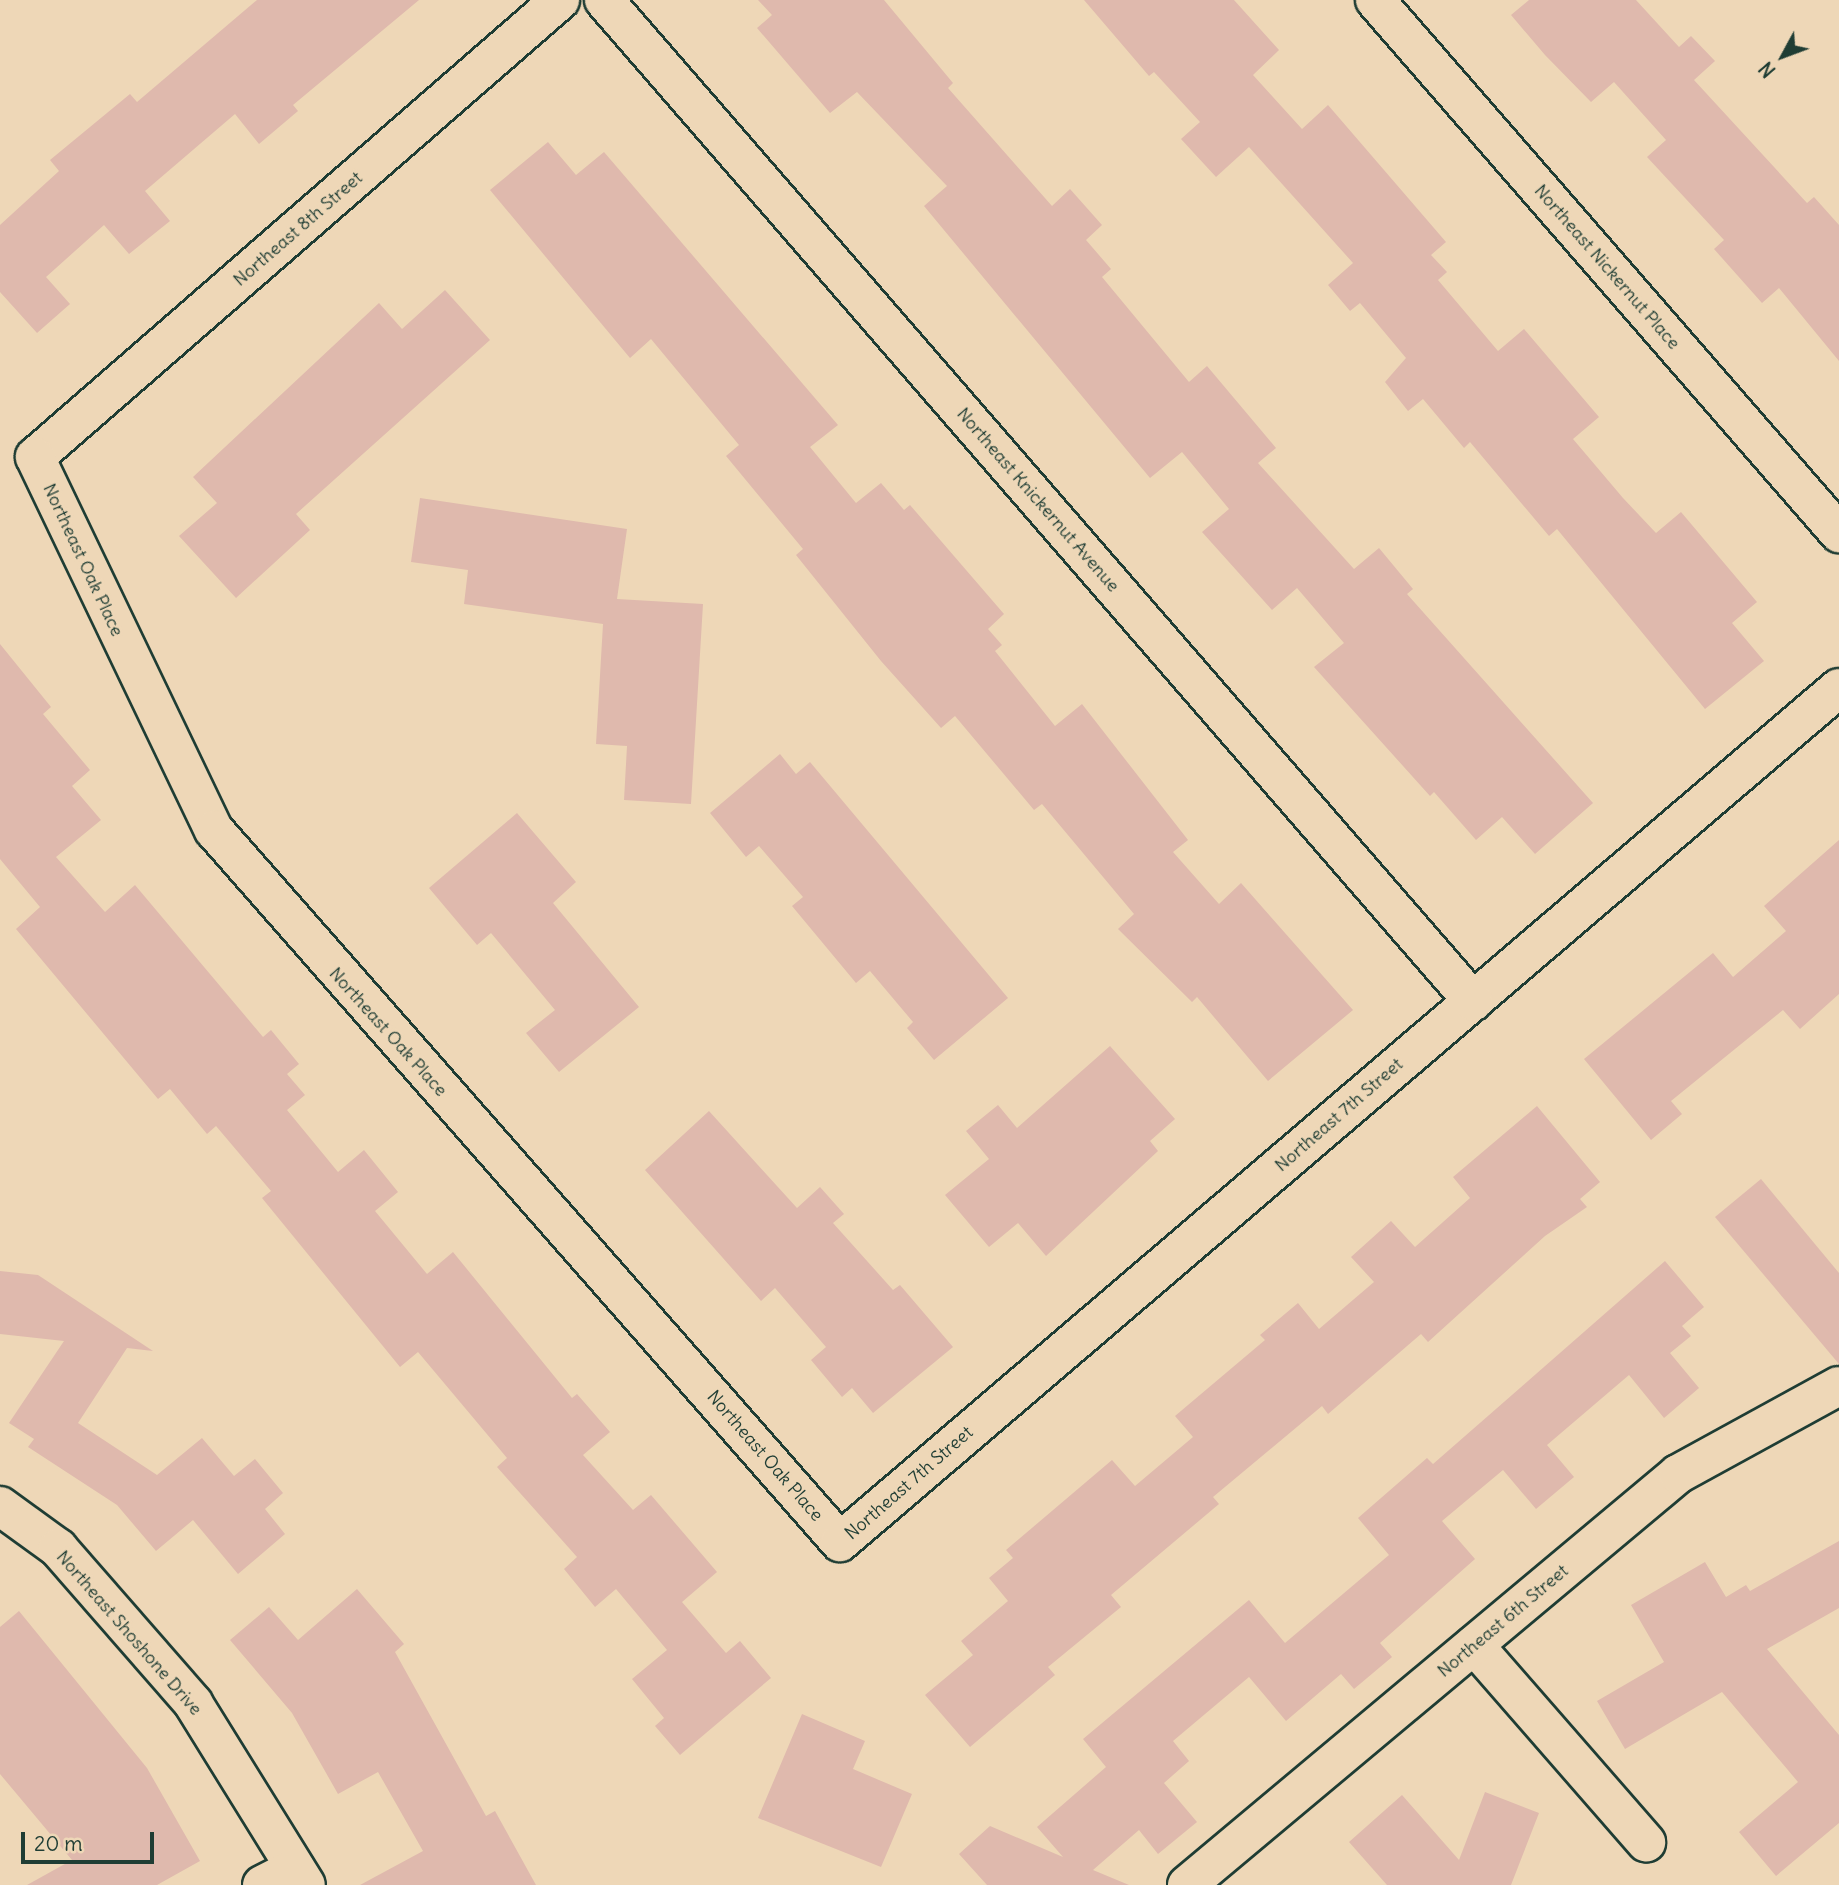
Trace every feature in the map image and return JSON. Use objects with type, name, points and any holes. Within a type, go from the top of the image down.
[{"type":"street","name":"Northeast 8th Street","points":[[35,457],[561,0]]},
{"type":"street","name":"Northeast Knickernut Avenue","points":[[604,0],[1473,1001]]},
{"type":"street","name":"Northeast Nickernut Place","points":[[1376,0],[1839,533]]},
{"type":"street","name":"Northeast Oak Place","points":[[35,457],[214,830],[265,896],[840,1542]]},
{"type":"street","name":"Northeast 7th Street","points":[[840,1542],[1839,688]]},
{"type":"street","name":"Northeast 6th Street","points":[[1187,1885],[1678,1474],[1839,1386]]},
{"type":"street","name":"Northeast Shoshone Drive","points":[[0,1506],[58,1548],[193,1703],[300,1876]]},
{"type":"street","points":[[1474,1645],[1646,1843]]},
{"type":"street","points":[[262,1885],[300,1876]]},
{"type":"building","points":[[257,0],[419,0],[293,105],[298,111],[259,144],[235,114],[145,191],[170,221],[129,254],[104,225],[46,277],[70,304],[37,333],[0,292],[0,225],[59,171],[50,160],[130,94],[137,102]]},
{"type":"building","points":[[758,0],[884,0],[953,83],[948,88],[1052,206],[1070,189],[1102,225],[1086,240],[1111,269],[1102,277],[1189,382],[1207,366],[1276,448],[1258,463],[1354,569],[1379,548],[1413,589],[1407,594],[1593,803],[1535,854],[1502,817],[1476,840],[1434,792],[1430,796],[1314,667],[1344,643],[1297,588],[1272,610],[1202,532],[1229,509],[1182,452],[1150,478],[924,206],[947,186],[857,92],[830,113],[757,28],[772,15]]},
{"type":"building","points":[[1084,0],[1234,0],[1279,50],[1253,75],[1302,129],[1328,105],[1446,242],[1431,255],[1447,272],[1438,280],[1498,351],[1524,329],[1599,417],[1573,439],[1623,498],[1656,533],[1681,512],[1757,602],[1732,623],[1764,661],[1705,709],[1557,529],[1549,536],[1470,442],[1464,448],[1423,399],[1408,411],[1385,382],[1406,358],[1360,303],[1350,311],[1328,285],[1353,263],[1249,147],[1216,177],[1181,139],[1200,122],[1154,72],[1149,76]]},
{"type":"building","points":[[1529,0],[1636,0],[1679,47],[1691,36],[1715,61],[1694,80],[1807,203],[1814,197],[1839,225],[1839,361],[1779,288],[1762,303],[1714,249],[1724,240],[1647,157],[1666,140],[1614,82],[1591,102],[1545,55],[1511,15]]},
{"type":"building","points":[[548,142],[576,175],[604,152],[838,425],[810,447],[856,503],[881,483],[904,510],[910,505],[1004,614],[988,629],[1002,645],[995,651],[1055,726],[1082,704],[1188,840],[1173,852],[1219,904],[1241,883],[1353,1010],[1268,1081],[1197,997],[1192,1002],[1118,929],[1134,914],[1042,804],[1034,810],[955,716],[941,728],[881,661],[796,555],[803,549],[726,456],[739,445],[651,339],[630,358],[490,190]]},
{"type":"building","points":[[445,290],[490,340],[296,514],[310,530],[236,598],[179,536],[217,503],[193,477],[379,303],[402,329]]},
{"type":"building","points":[[420,498],[627,529],[617,599],[703,604],[691,804],[624,800],[627,746],[596,744],[603,624],[464,604],[468,570],[411,562]]},
{"type":"building","points":[[0,644],[51,707],[43,714],[90,770],[72,786],[101,820],[56,857],[105,912],[135,885],[263,1037],[271,1030],[299,1064],[287,1074],[305,1095],[287,1110],[338,1172],[364,1150],[398,1192],[375,1211],[427,1274],[453,1252],[572,1398],[577,1394],[610,1432],[583,1455],[633,1510],[651,1495],[717,1572],[682,1602],[726,1653],[740,1641],[771,1678],[680,1755],[655,1726],[664,1718],[632,1679],[667,1650],[616,1589],[595,1607],[564,1569],[577,1557],[497,1467],[507,1458],[418,1352],[400,1367],[262,1198],[271,1191],[216,1126],[207,1134],[170,1089],[158,1099],[16,929],[40,907],[0,859]]},
{"type":"building","points":[[780,754],[796,774],[810,762],[1008,998],[934,1060],[907,1028],[913,1022],[870,971],[856,983],[792,906],[803,897],[759,846],[746,857],[710,813]]},
{"type":"building","points":[[517,813],[576,882],[553,903],[639,1007],[559,1072],[526,1033],[555,1010],[491,933],[477,945],[429,888]]},
{"type":"building","points":[[1839,840],[1839,994],[1800,1029],[1783,1010],[1671,1101],[1682,1114],[1651,1140],[1584,1059],[1713,953],[1733,977],[1786,931],[1764,906]]},
{"type":"building","points":[[1110,1046],[1175,1119],[1150,1141],[1158,1151],[1046,1256],[1018,1223],[989,1247],[945,1195],[989,1159],[966,1131],[998,1105],[1017,1128]]},
{"type":"building","points":[[1537,1106],[1600,1182],[1580,1199],[1587,1207],[1545,1236],[1428,1342],[1421,1334],[1328,1414],[1322,1406],[1213,1497],[1219,1504],[1111,1595],[1121,1607],[1048,1667],[1055,1675],[970,1747],[925,1695],[973,1655],[961,1641],[1008,1601],[989,1578],[1013,1558],[1006,1550],[1112,1460],[1135,1486],[1193,1437],[1175,1416],[1265,1340],[1260,1335],[1298,1303],[1319,1329],[1374,1282],[1351,1257],[1391,1221],[1415,1247],[1470,1198],[1453,1177]]},
{"type":"building","points":[[709,1111],[797,1208],[820,1187],[844,1214],[833,1223],[893,1290],[900,1285],[953,1347],[873,1413],[852,1388],[842,1397],[811,1360],[826,1347],[775,1288],[761,1301],[645,1170]]},
{"type":"building","points":[[1761,1179],[1839,1273],[1839,1364],[1715,1217]]},
{"type":"building","points":[[1665,1261],[1704,1307],[1682,1326],[1691,1336],[1670,1353],[1699,1388],[1664,1418],[1629,1375],[1547,1445],[1574,1477],[1536,1509],[1503,1470],[1442,1521],[1475,1559],[1380,1643],[1392,1657],[1354,1689],[1341,1674],[1286,1721],[1249,1677],[1173,1741],[1189,1761],[1164,1783],[1197,1822],[1158,1854],[1139,1830],[1093,1870],[1129,1885],[987,1885],[959,1854],[990,1826],[1063,1857],[1037,1827],[1106,1767],[1083,1739],[1249,1600],[1285,1643],[1389,1555],[1358,1518],[1427,1458],[1433,1464]]},
{"type":"building","points":[[0,1271],[38,1275],[153,1351],[127,1348],[78,1423],[157,1475],[202,1438],[234,1476],[255,1459],[283,1493],[265,1509],[285,1534],[238,1574],[193,1520],[156,1551],[117,1505],[28,1447],[34,1439],[9,1423],[64,1341],[0,1334]]},
{"type":"building","points":[[1839,1541],[1839,1608],[1767,1649],[1839,1735],[1839,1823],[1776,1876],[1739,1832],[1798,1782],[1722,1692],[1625,1749],[1597,1701],[1664,1662],[1631,1605],[1705,1562],[1726,1597],[1746,1585],[1750,1591]]},
{"type":"building","points":[[357,1589],[404,1644],[395,1652],[486,1816],[495,1811],[536,1885],[360,1885],[423,1851],[378,1772],[338,1794],[292,1713],[230,1640],[269,1607],[298,1640]]},
{"type":"building","points":[[19,1611],[147,1768],[200,1861],[157,1885],[27,1885],[72,1860],[0,1774],[0,1627]]},
{"type":"building","points":[[802,1714],[865,1741],[853,1769],[912,1794],[881,1867],[758,1818]]},
{"type":"building","points":[[1485,1792],[1539,1813],[1511,1885],[1387,1885],[1349,1842],[1402,1795],[1459,1860]]}]
